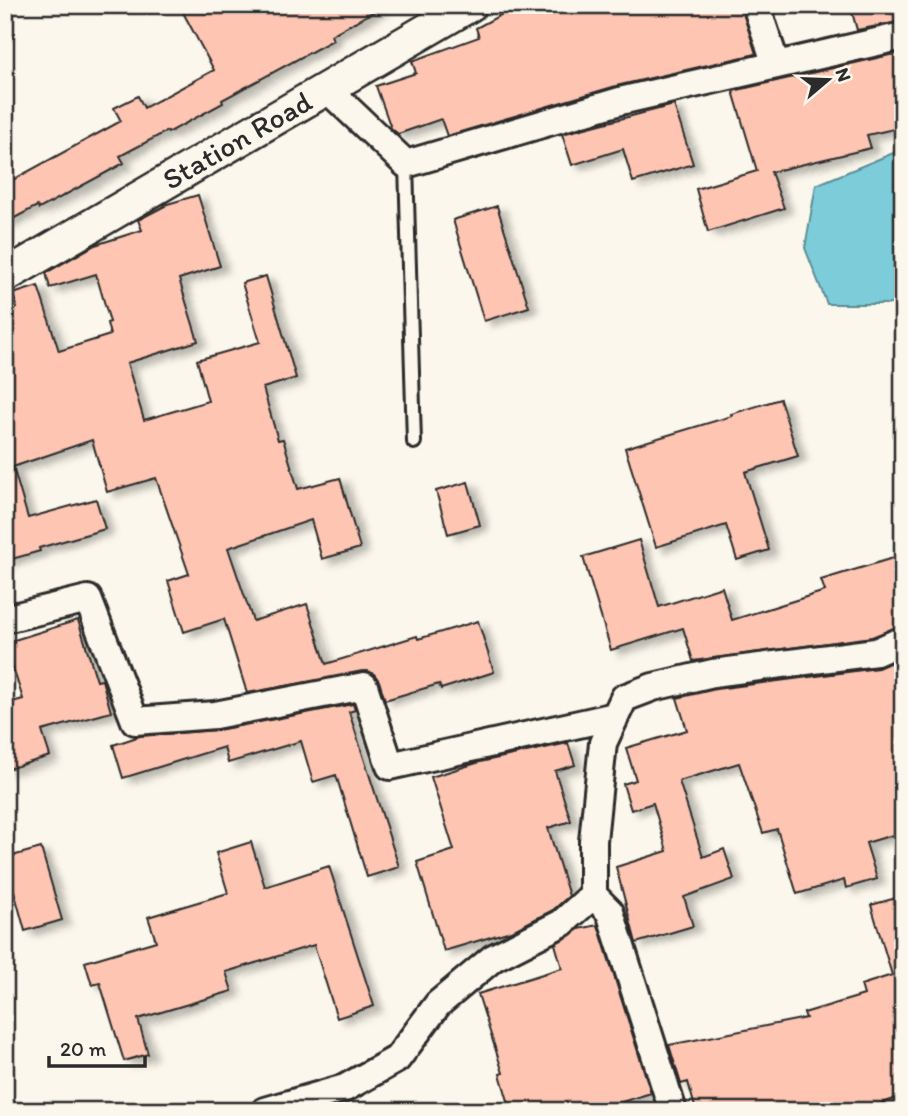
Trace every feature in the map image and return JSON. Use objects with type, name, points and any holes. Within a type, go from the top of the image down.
[{"type":"street","name":"Station Road","points":[[5,276],[470,5]]},
{"type":"street","points":[[756,5],[776,65]]},
{"type":"street","points":[[327,88],[406,164],[620,101],[903,36]]},
{"type":"street","points":[[5,619],[88,599],[135,720],[215,715],[364,686],[390,766],[615,716]]},
{"type":"street","points":[[673,1111],[610,912],[593,895],[593,841],[603,743],[615,716],[624,698],[653,687],[713,673],[876,652],[903,640]]},
{"type":"street","points":[[265,1111],[345,1088],[397,1059],[447,996],[494,958],[562,923],[593,895]]},
{"type":"lane","points":[[406,164],[414,442]]},
{"type":"water","points":[[903,149],[903,302],[827,304],[805,248],[816,185]]},
{"type":"building","points":[[179,5],[386,5],[331,35],[333,40],[222,100],[223,103],[120,156],[124,163],[39,209],[37,206],[5,223],[5,184],[121,121],[114,108],[138,96],[144,108],[214,70]]},
{"type":"building","points":[[519,5],[741,5],[756,54],[616,86],[447,136],[441,119],[398,134],[391,128],[376,86],[416,73],[412,61],[479,37],[476,28]]},
{"type":"building","points":[[850,5],[903,5],[903,21],[857,30]]},
{"type":"building","points":[[903,52],[903,127],[867,135],[871,148],[771,172],[784,208],[708,232],[696,189],[757,171],[733,91]]},
{"type":"building","points":[[674,105],[693,164],[633,182],[623,149],[572,165],[562,134]]},
{"type":"building","points":[[198,195],[220,266],[179,279],[198,341],[127,363],[144,420],[208,401],[197,360],[260,342],[242,283],[266,276],[296,378],[263,388],[278,440],[283,439],[298,489],[340,478],[360,548],[322,559],[311,520],[228,548],[253,621],[307,604],[326,664],[417,636],[418,639],[478,621],[494,672],[441,689],[439,684],[385,700],[379,681],[368,671],[247,693],[224,619],[184,632],[168,581],[189,574],[156,478],[107,492],[92,440],[13,467],[28,518],[96,499],[105,529],[5,561],[5,312],[17,308],[13,294],[38,286],[59,351],[110,335],[107,323],[110,322],[96,274],[50,288],[46,273],[95,245],[142,230],[138,220],[164,205]]},
{"type":"building","points":[[497,206],[529,307],[484,321],[453,220]]},
{"type":"building","points":[[780,399],[798,456],[745,472],[769,550],[737,560],[726,525],[656,547],[625,448]]},
{"type":"building","points":[[468,482],[480,525],[448,534],[436,491]]},
{"type":"building","points":[[639,540],[659,607],[722,587],[732,620],[825,591],[821,580],[903,555],[903,625],[872,637],[693,661],[683,628],[611,650],[583,557]]},
{"type":"building","points":[[78,620],[97,681],[102,680],[111,712],[42,731],[50,756],[5,770],[5,704],[23,699],[5,643]]},
{"type":"building","points":[[903,657],[903,832],[866,843],[877,879],[846,888],[844,880],[797,894],[777,829],[763,833],[739,763],[679,781],[703,857],[724,849],[734,879],[684,897],[693,926],[636,943],[616,867],[667,851],[653,803],[631,810],[623,784],[636,780],[626,748],[687,730],[677,698],[716,689],[878,668]]},
{"type":"building","points":[[353,704],[355,710],[349,712],[399,867],[367,877],[336,775],[313,782],[301,741],[228,763],[224,747],[123,778],[113,745],[140,736],[218,730]]},
{"type":"building","points":[[568,743],[575,765],[555,771],[571,821],[548,828],[569,896],[553,910],[514,930],[444,951],[417,862],[454,850],[431,777],[480,762]]},
{"type":"building","points":[[251,842],[265,887],[329,866],[374,1006],[337,1018],[314,945],[226,972],[232,991],[138,1019],[148,1054],[124,1061],[100,983],[92,985],[85,962],[156,941],[148,917],[228,893],[216,853]]},
{"type":"building","points":[[41,848],[62,920],[25,931],[5,858]]},
{"type":"building","points":[[903,896],[903,1096],[870,1107],[872,1111],[696,1111],[688,1082],[681,1084],[669,1045],[806,1018],[804,1013],[864,995],[861,985],[892,975],[871,905]]},
{"type":"building","points":[[598,925],[651,1093],[592,1111],[511,1111],[500,1074],[503,1073],[478,994],[562,968],[555,944],[579,929]]}]
